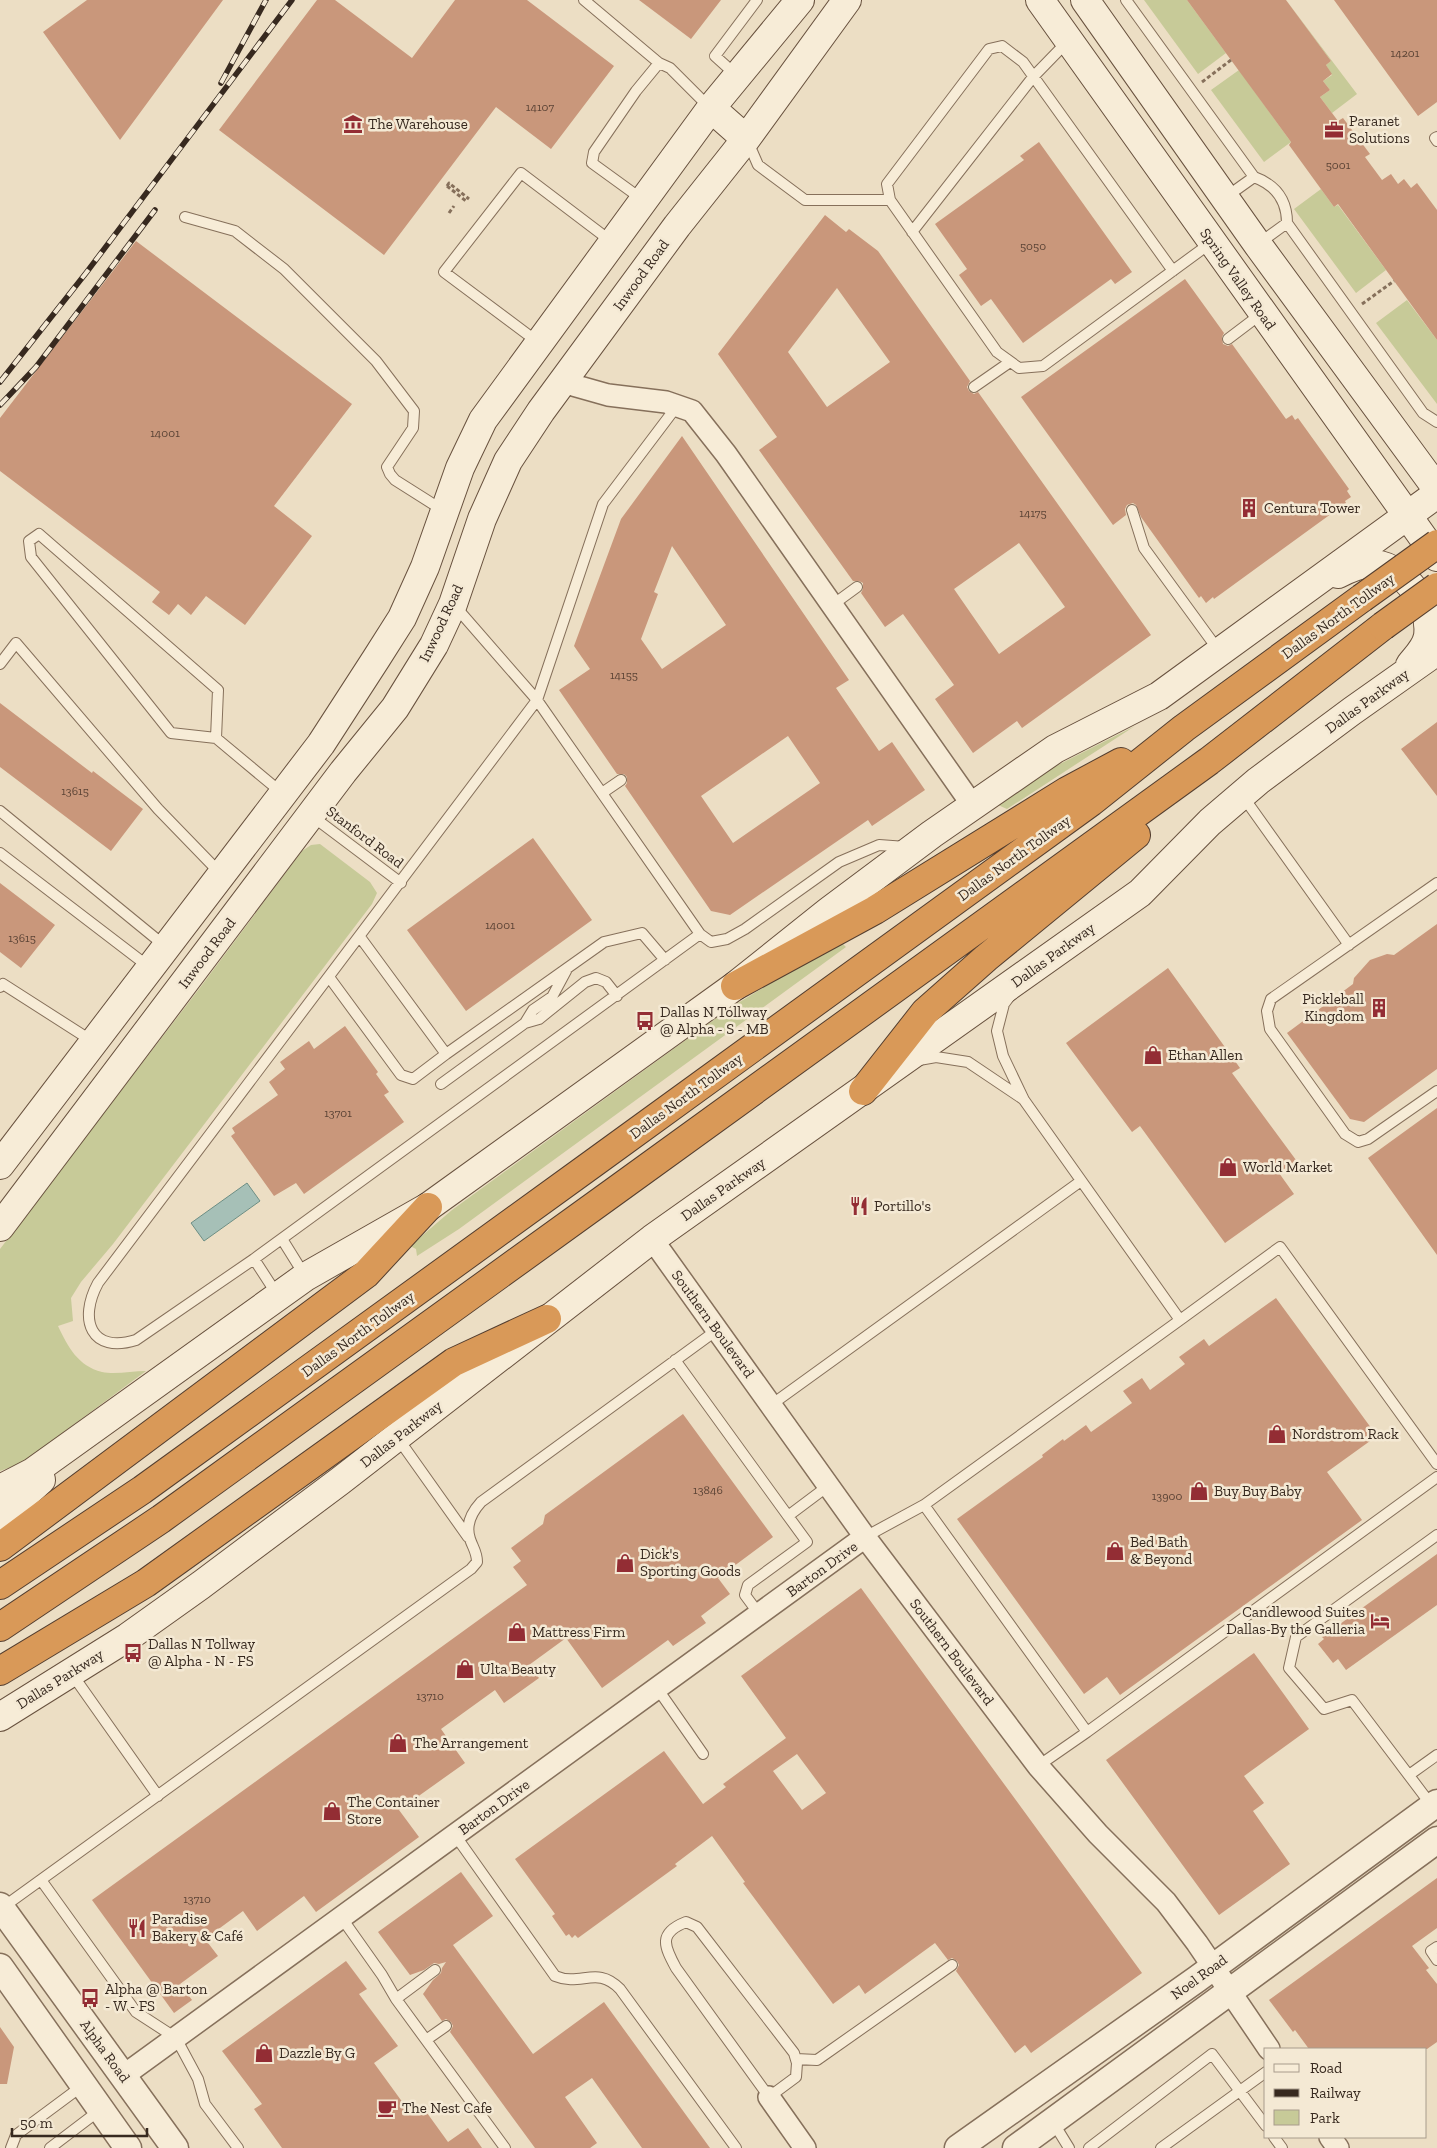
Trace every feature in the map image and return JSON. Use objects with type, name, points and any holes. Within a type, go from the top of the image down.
[{"type":"highway","name":"Dallas North Tollway","points":[[0,1585],[142,1490],[1091,802],[1184,728],[1437,544]]},
{"type":"highway","points":[[0,1627],[162,1519],[1209,761],[1383,626],[1437,587]]},
{"type":"highway","points":[[735,986],[875,910],[1067,791],[1184,728]]},
{"type":"highway","points":[[863,1091],[925,1012],[986,958],[1172,806],[1209,761]]},
{"type":"highway","points":[[0,1547],[366,1274],[428,1206]]},
{"type":"highway","points":[[0,1671],[146,1583],[454,1362],[547,1319]]},
{"type":"main road","points":[[0,1165],[321,744],[402,618],[425,567],[460,468],[483,420],[711,108],[800,0]]},
{"type":"main road","name":"Inwood Road","points":[[0,1227],[311,816],[342,772],[395,708],[434,645],[453,604],[482,519],[508,461],[562,382],[677,226],[746,139],[847,0]]},
{"type":"main road","name":"Spring Valley Road","points":[[1040,0],[1437,557]]},
{"type":"main road","points":[[1059,0],[1062,3],[1071,4],[1077,0]]},
{"type":"main road","points":[[1085,0],[1157,104],[1437,489]]},
{"type":"main road","points":[[1069,40],[1080,37],[1095,42],[1157,104]]},
{"type":"main road","points":[[711,108],[746,139]]},
{"type":"main road","points":[[534,352],[562,382]]},
{"type":"main road","points":[[0,1489],[33,1472],[305,1276],[428,1206],[735,986],[829,911],[914,847],[1055,749],[1159,696],[1437,494]]},
{"type":"main road","points":[[1314,583],[1351,568],[1373,563],[1394,569],[1405,578],[1416,593],[1426,613],[1428,637],[1422,650],[1389,685]]},
{"type":"main road","name":"Dallas Parkway","points":[[0,1716],[128,1637],[397,1437],[652,1239],[1140,893],[1210,822],[1258,781],[1437,651]]},
{"type":"main road","points":[[282,793],[311,816]]},
{"type":"main road","points":[[0,1517],[51,1470],[77,1439]]},
{"type":"street","points":[[562,382],[608,395],[666,402],[692,411],[726,454],[973,806]]},
{"type":"street","name":"Southern Boulevard","points":[[652,1239],[828,1486],[1038,1766],[1092,1827],[1166,1902],[1268,2048]]},
{"type":"street","name":"Barton Drive","points":[[123,2076],[866,1537]]},
{"type":"street","name":"Noel Road","points":[[958,2148],[1095,2052],[1435,1807]]},
{"type":"street","name":"Noel Road","points":[[1025,2145],[1053,2122],[1437,1840]]},
{"type":"street","name":"Alpha Road","points":[[1,1907],[175,2148]]},
{"type":"street","points":[[0,1967],[128,2148]]},
{"type":"street","points":[[1053,2122],[1063,2090],[1083,2074],[1095,2052]]},
{"type":"street","points":[[83,2085],[123,2076]]},
{"type":"street","points":[[100,2110],[123,2076]]},
{"type":"street","points":[[769,2097],[805,2148]]},
{"type":"lane","points":[[584,0],[659,63],[670,68],[711,108]]},
{"type":"lane","points":[[738,76],[715,56],[757,0]]},
{"type":"lane","points":[[1126,0],[1254,177],[1264,180],[1279,193],[1286,208],[1287,223],[1423,413],[1437,422]]},
{"type":"lane","points":[[912,232],[1033,77],[1069,40]]},
{"type":"lane","points":[[1173,271],[1023,62],[1002,46],[989,49],[887,184],[890,200],[997,352],[1019,368],[1042,366],[1173,271],[1212,242]]},
{"type":"lane","points":[[643,200],[592,163],[594,152],[636,91],[659,63]]},
{"type":"lane","points":[[1437,137],[1435,138],[1437,141]]},
{"type":"lane","points":[[746,139],[758,165],[805,200],[890,200]]},
{"type":"lane","points":[[534,352],[444,272],[521,173],[612,242]]},
{"type":"lane","points":[[1225,198],[1254,177]]},
{"type":"lane","points":[[185,217],[235,231],[284,269],[376,361],[414,411],[412,428],[387,467],[390,474],[395,480],[444,511]]},
{"type":"lane","points":[[1258,244],[1287,223]]},
{"type":"lane","points":[[1228,339],[1262,313]]},
{"type":"lane","points":[[974,387],[1010,362]]},
{"type":"lane","points":[[677,406],[603,504],[537,700],[98,1283],[89,1304],[90,1325],[95,1334],[107,1343],[123,1344],[136,1340],[282,1239],[700,934]]},
{"type":"lane","points":[[1132,510],[1144,548],[1220,652]]},
{"type":"lane","points":[[216,738],[218,690],[39,534],[29,541],[31,557],[170,733],[216,738],[282,793]]},
{"type":"lane","points":[[831,606],[857,588]]},
{"type":"lane","points":[[453,604],[537,700],[700,934],[711,942],[727,939],[745,930],[839,862],[879,845],[914,847]]},
{"type":"lane","points":[[0,664],[16,643],[158,809],[221,874]]},
{"type":"lane","points":[[602,793],[621,780]]},
{"type":"lane","points":[[1242,795],[1349,945]]},
{"type":"lane","points":[[0,811],[158,957]]},
{"type":"lane","name":"Stanford Road","points":[[311,816],[401,883]]},
{"type":"lane","points":[[0,853],[158,957]]},
{"type":"lane","points":[[1437,883],[1271,999],[1267,1011],[1270,1029],[1345,1134],[1358,1142],[1368,1139],[1437,1091]]},
{"type":"lane","points":[[329,977],[401,1075],[413,1079],[604,942],[642,933],[665,960]]},
{"type":"lane","points":[[360,937],[446,1054]]},
{"type":"lane","points":[[525,1023],[533,1010],[552,996],[568,968]]},
{"type":"lane","points":[[1028,973],[1004,1004],[997,1031],[1003,1056],[1024,1100],[1180,1320]]},
{"type":"lane","points":[[441,1084],[525,1023],[539,1019],[585,982],[596,978],[606,982],[617,996]]},
{"type":"lane","points":[[0,987],[3,984],[93,1042]]},
{"type":"lane","points":[[901,1064],[936,1057],[968,1062],[1024,1100]]},
{"type":"lane","points":[[771,1405],[1081,1181]]},
{"type":"lane","points":[[282,1239],[305,1276]]},
{"type":"lane","points":[[866,1537],[924,1505],[1280,1247],[1437,1464]]},
{"type":"lane","points":[[254,1259],[278,1296]]},
{"type":"lane","points":[[469,1538],[469,1523],[472,1511],[481,1502],[717,1330]]},
{"type":"lane","points":[[675,1360],[807,1542],[748,1585],[746,1595],[759,1614]]},
{"type":"lane","points":[[1,1907],[158,1796],[471,1569],[477,1562],[477,1553],[469,1538],[397,1437]]},
{"type":"lane","points":[[1038,1766],[1437,1477]]},
{"type":"lane","points":[[788,1516],[828,1486]]},
{"type":"lane","points":[[924,1505],[1087,1732]]},
{"type":"lane","points":[[1435,1807],[1352,1700],[1324,1708],[1289,1668],[1296,1637],[1437,1535]]},
{"type":"lane","points":[[71,1673],[158,1796]]},
{"type":"lane","points":[[657,1688],[703,1754]]},
{"type":"lane","points":[[1409,1775],[1437,1755]]},
{"type":"lane","points":[[455,1835],[555,1976],[573,1980],[604,1977],[612,1981],[620,1989],[736,2148]]},
{"type":"lane","points":[[41,1880],[136,2012],[176,2038],[198,2079],[205,2104],[238,2148]]},
{"type":"lane","points":[[341,1917],[382,1975],[396,1999],[505,2148]]},
{"type":"lane","points":[[686,1922],[697,1927],[794,2053],[796,2077],[769,2097],[676,1968],[665,1949],[667,1936],[676,1926],[686,1922]]},
{"type":"lane","points":[[1437,1947],[1431,1951],[1437,1960]]},
{"type":"lane","points":[[796,2059],[817,2060],[952,1965]]},
{"type":"lane","points":[[396,1999],[435,1970]]},
{"type":"lane","points":[[426,2040],[446,2026]]},
{"type":"lane","points":[[1089,2148],[1212,2054],[1264,2123]]},
{"type":"lane","points":[[1162,2148],[1264,2073]]},
{"type":"lane","points":[[11,2148],[16,2135],[83,2085]]},
{"type":"lane","points":[[50,2148],[100,2110]]},
{"type":"lane","points":[[1053,2122],[1069,2148]]},
{"type":"path","points":[[465,202],[447,186],[449,184],[470,200]]},
{"type":"path","points":[[449,212],[454,206]]},
{"type":"path","points":[[1350,312],[1394,281]]},
{"type":"green space","points":[[1144,0],[1187,0],[1226,53],[1198,74]]},
{"type":"green space","points":[[1286,0],[1357,94],[1332,113],[1320,97],[1330,90],[1323,81],[1332,75],[1326,65],[1331,61]]},
{"type":"green space","points":[[1239,70],[1291,142],[1264,162],[1211,90]]},
{"type":"green space","points":[[1321,189],[1334,207],[1338,205],[1386,270],[1356,293],[1294,209]]},
{"type":"green space","points":[[1407,300],[1437,340],[1437,404],[1376,323]]},
{"type":"green space","points":[[1135,726],[1007,809],[998,805],[1048,770]]},
{"type":"green space","points":[[320,844],[370,882],[377,893],[372,904],[113,1244],[81,1282],[71,1298],[73,1321],[58,1326],[75,1355],[86,1365],[102,1372],[112,1373],[146,1371],[22,1463],[0,1471],[0,1249],[302,851],[311,845]]},
{"type":"green space","points":[[840,941],[846,947],[459,1229],[417,1256],[416,1249],[410,1246],[452,1210],[738,1003]]},
{"type":"water","points":[[247,1183],[260,1201],[204,1241],[191,1223]]},
{"type":"building","points":[[87,0],[223,0],[120,140],[43,32]]},
{"type":"building","name":"The Warehouse","points":[[317,0],[335,0],[412,58],[455,0],[527,0],[614,66],[551,149],[496,107],[384,255],[219,130]]},
{"type":"building","points":[[639,0],[721,0],[691,39]]},
{"type":"building","points":[[1187,0],[1286,0],[1331,61],[1326,65],[1332,74],[1323,81],[1330,90],[1320,97],[1338,121],[1343,118],[1370,154],[1365,157],[1382,180],[1391,174],[1398,184],[1404,179],[1411,188],[1417,183],[1437,210],[1437,340],[1338,204],[1334,207],[1289,145],[1291,142]]},
{"type":"building","points":[[1334,0],[1437,0],[1437,102],[1418,116]]},
{"type":"building","points":[[1039,142],[1132,272],[1115,284],[1111,279],[1023,343],[991,299],[981,306],[959,275],[967,269],[935,224],[1024,160],[1020,156]]},
{"type":"building","points":[[825,215],[846,232],[849,229],[878,251],[970,381],[967,387],[969,391],[974,394],[978,392],[1151,635],[1022,728],[1017,721],[973,753],[935,699],[954,685],[903,614],[885,627],[861,593],[863,583],[853,581],[759,450],[777,437],[718,354]],"holes":[[[837,288],[890,362],[827,407],[788,352]],[[1019,543],[1065,607],[999,654],[954,589]]]},
{"type":"building","points":[[136,241],[352,404],[274,506],[312,536],[245,625],[206,596],[191,615],[178,604],[169,615],[152,602],[160,592],[0,471],[0,418]]},
{"type":"building","points":[[1185,279],[1224,333],[1222,337],[1223,344],[1228,346],[1232,344],[1286,419],[1292,415],[1295,420],[1298,418],[1349,489],[1347,491],[1351,497],[1345,501],[1346,503],[1206,603],[1201,596],[1199,598],[1141,517],[1136,505],[1133,503],[1127,505],[1125,509],[1126,515],[1113,525],[1021,397]]},
{"type":"building","points":[[682,436],[849,680],[836,688],[879,751],[892,742],[925,790],[872,826],[868,820],[730,915],[711,911],[625,786],[627,777],[624,774],[617,774],[559,690],[590,669],[574,646],[621,519]],"holes":[[[672,546],[726,625],[662,669],[641,639],[658,594],[654,592]],[[788,736],[820,783],[733,843],[701,796]]]},
{"type":"building","points":[[0,703],[143,809],[111,851],[0,767]]},
{"type":"building","points":[[1437,722],[1437,796],[1401,749]]},
{"type":"building","points":[[533,838],[592,920],[466,1011],[407,930]]},
{"type":"building","points":[[0,883],[55,925],[21,968],[0,952]]},
{"type":"building","name":"Pickleball Kingdom","points":[[1437,924],[1437,1069],[1364,1122],[1350,1119],[1287,1033],[1353,984],[1354,978],[1370,960],[1387,954],[1394,955]]},
{"type":"building","points":[[1168,968],[1240,1068],[1232,1073],[1296,1160],[1279,1173],[1294,1194],[1225,1243],[1140,1126],[1132,1132],[1066,1043]]},
{"type":"building","points":[[345,1026],[378,1072],[376,1074],[389,1092],[384,1095],[404,1122],[304,1194],[296,1183],[274,1196],[231,1136],[235,1133],[232,1128],[278,1095],[269,1082],[285,1069],[280,1062],[309,1041],[314,1049]]},
{"type":"building","points":[[1437,1108],[1437,1255],[1368,1158]]},
{"type":"building","points":[[1276,1298],[1377,1436],[1327,1472],[1362,1520],[1120,1695],[1107,1677],[1084,1694],[957,1519],[1043,1457],[1042,1455],[1063,1439],[1064,1441],[1086,1425],[1091,1432],[1132,1403],[1123,1391],[1142,1378],[1150,1390],[1185,1364],[1179,1357],[1204,1339],[1209,1346]]},
{"type":"building","points":[[683,1414],[773,1537],[718,1578],[730,1594],[701,1616],[706,1623],[673,1646],[668,1640],[602,1688],[566,1638],[529,1665],[539,1678],[504,1703],[495,1690],[441,1729],[465,1763],[399,1810],[419,1837],[316,1912],[304,1896],[257,1931],[243,1911],[205,1939],[218,1956],[180,1984],[192,2000],[174,2013],[92,1900],[527,1585],[513,1567],[521,1561],[511,1548],[543,1524],[545,1515]]},
{"type":"building","name":"Candlewood Suites Dallas-By the Galleria","points":[[1437,1554],[1437,1605],[1346,1670],[1338,1659],[1333,1663],[1318,1644],[1324,1639],[1322,1637]]},
{"type":"building","points":[[861,1588],[1142,1973],[1031,2053],[1025,2045],[1015,2053],[956,1971],[959,1965],[957,1961],[952,1958],[948,1960],[935,1943],[865,1994],[859,1985],[833,2004],[743,1883],[745,1882],[712,1836],[675,1864],[677,1866],[578,1938],[575,1935],[572,1938],[569,1934],[566,1936],[552,1916],[555,1914],[515,1859],[664,1751],[703,1804],[726,1787],[723,1784],[786,1738],[741,1676]],"holes":[[[797,1754],[826,1793],[802,1810],[773,1771]]]},
{"type":"building","points":[[1254,1653],[1309,1729],[1244,1776],[1264,1803],[1253,1811],[1290,1864],[1219,1915],[1106,1760]]},
{"type":"building","points":[[461,1872],[493,1916],[453,1945],[533,2054],[604,2002],[710,2148],[642,2148],[592,2078],[565,2097],[597,2143],[590,2148],[535,2148],[450,2032],[453,2026],[451,2022],[446,2019],[442,2021],[423,1994],[433,1980],[441,1973],[446,1962],[434,1963],[424,1970],[410,1975],[378,1932]]},
{"type":"building","points":[[1437,1878],[1437,1928],[1412,1946],[1429,1968],[1426,1970],[1437,1984],[1437,2042],[1427,2049],[1308,2048],[1295,2030],[1293,2032],[1269,2000]]},
{"type":"building","points":[[346,1961],[367,1989],[359,1994],[398,2046],[374,2063],[411,2114],[422,2106],[448,2142],[468,2128],[482,2148],[282,2148],[254,2109],[262,2104],[222,2051]]},
{"type":"building","points":[[0,2027],[14,2047],[7,2084],[0,2084]]},
{"type":"railway","points":[[221,83],[266,0]]},
{"type":"railway","points":[[0,382],[86,273],[292,0]]},
{"type":"railway","points":[[0,405],[36,367],[155,210]]},
{"type":"place","name":"The Warehouse","points":[[353,124]]},
{"type":"place","name":"Paranet Solutions","points":[[1334,130]]},
{"type":"place","name":"Centura Tower","points":[[1249,508]]},
{"type":"place","name":"Pickleball Kingdom","points":[[1379,1008]]},
{"type":"place","name":"Dallas N Tollway @ Alpha - S - MB","points":[[645,1021]]},
{"type":"place","name":"Ethan Allen","points":[[1153,1055]]},
{"type":"place","name":"World Market","points":[[1228,1167]]},
{"type":"place","name":"Portillo's","points":[[859,1206]]},
{"type":"place","name":"Nordstrom Rack","points":[[1277,1434]]},
{"type":"place","name":"Buy Buy Baby","points":[[1199,1491]]},
{"type":"place","name":"Bed Bath & Beyond","points":[[1115,1551]]},
{"type":"place","name":"Dick's Sporting Goods","points":[[625,1563]]},
{"type":"place","name":"Candlewood Suites Dallas-By the Galleria","points":[[1380,1621]]},
{"type":"place","name":"Mattress Firm","points":[[517,1632]]},
{"type":"place","name":"Dallas N Tollway @ Alpha - N - FS","points":[[133,1653]]},
{"type":"place","name":"Ulta Beauty","points":[[465,1669]]},
{"type":"place","name":"The Arrangement","points":[[398,1743]]},
{"type":"place","name":"The Container Store","points":[[332,1811]]},
{"type":"place","name":"Paradise Bakery & Café","points":[[137,1928]]},
{"type":"place","name":"Alpha @ Barton - W - FS","points":[[90,1998]]},
{"type":"place","name":"Dazzle By G","points":[[264,2053]]},
{"type":"place","name":"The Nest Cafe","points":[[387,2108]]}]
